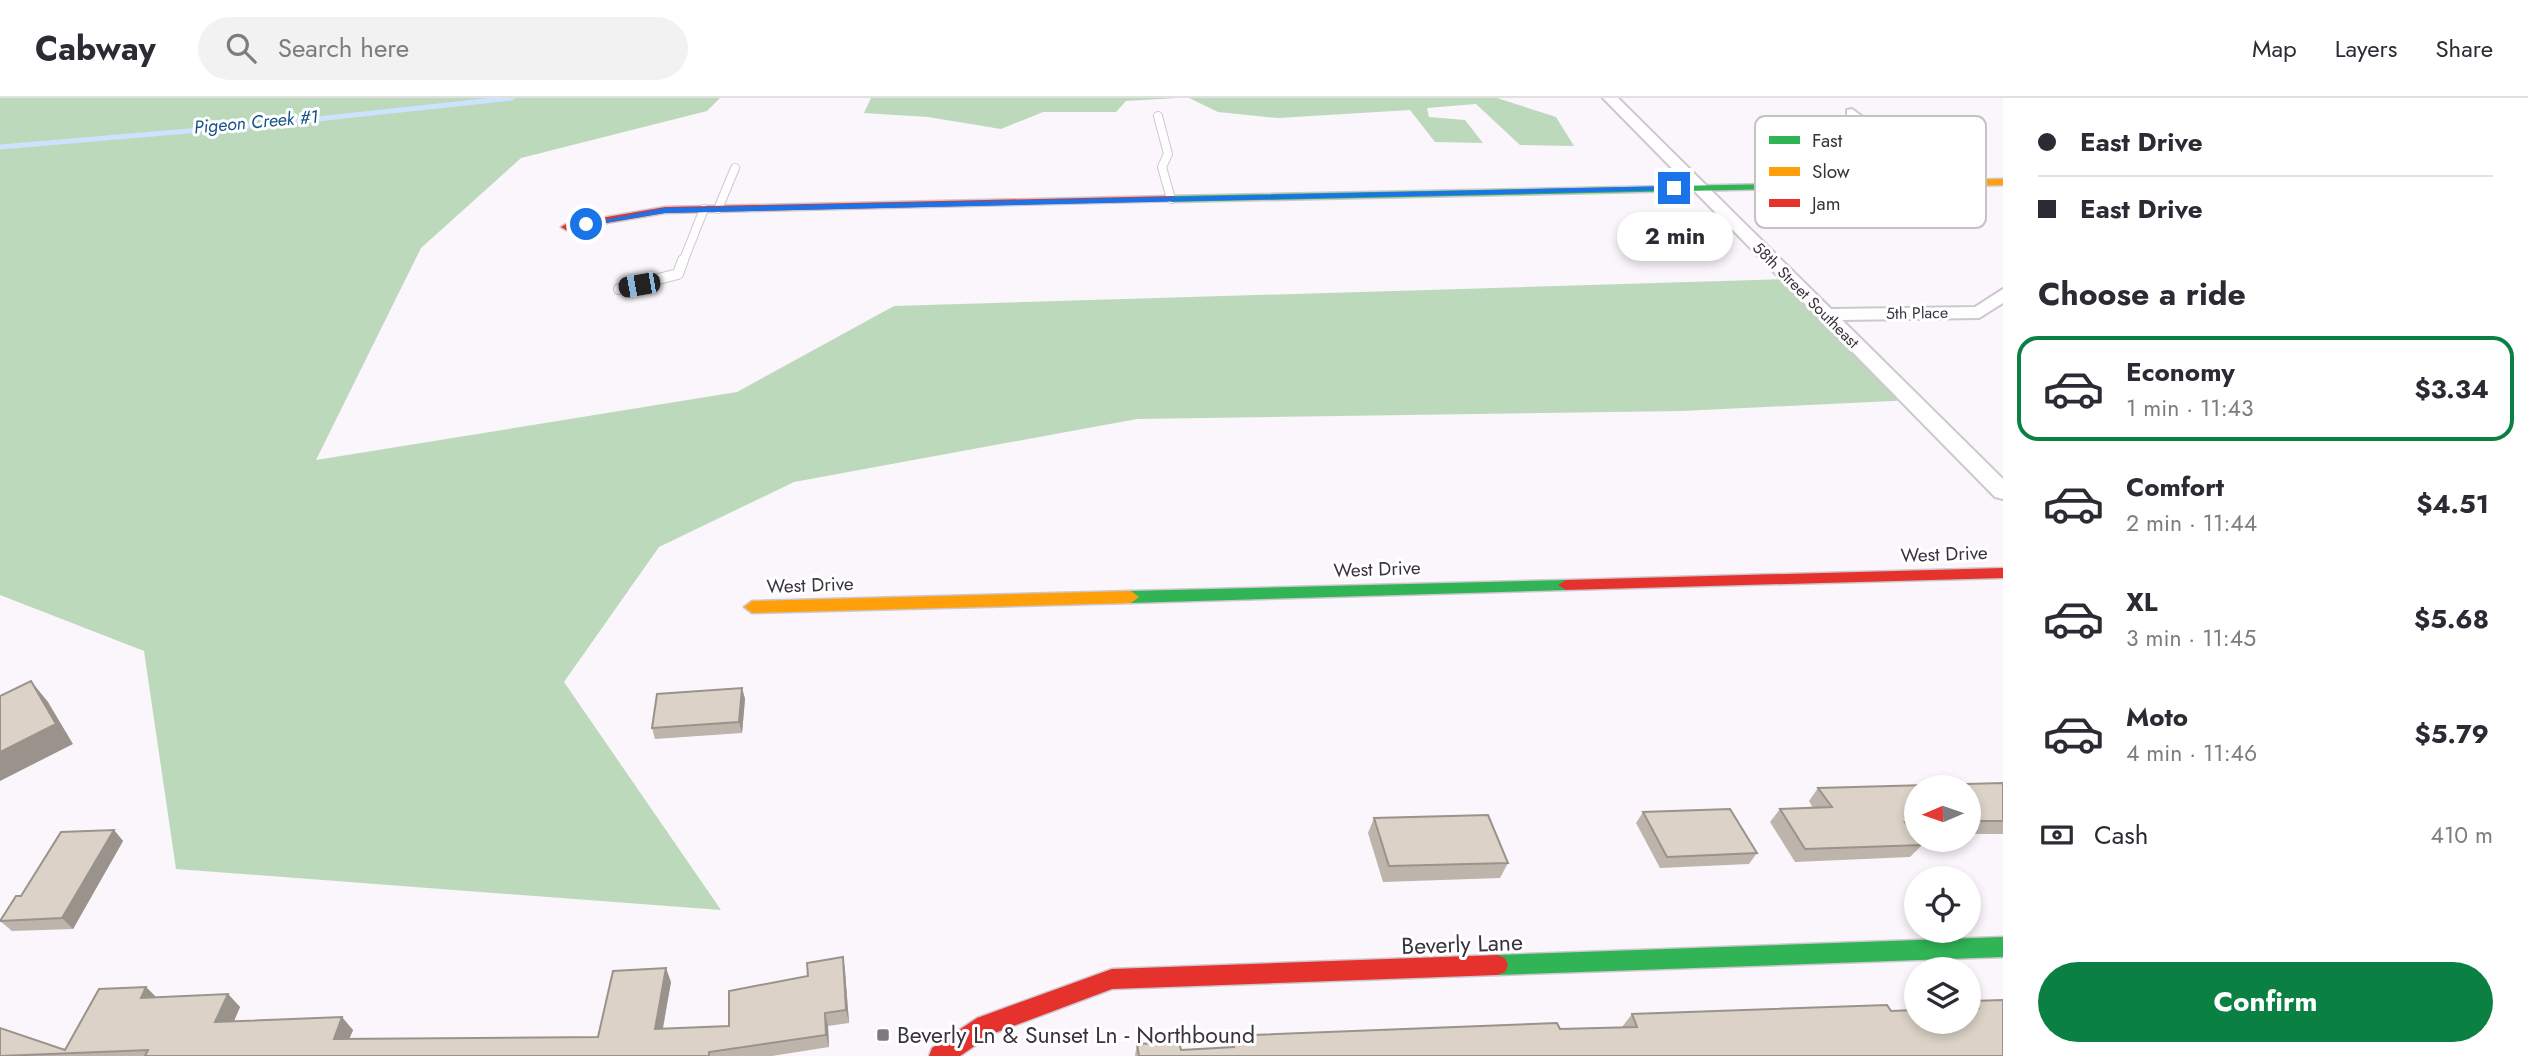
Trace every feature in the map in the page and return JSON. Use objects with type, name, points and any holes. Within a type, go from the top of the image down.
[{"type":"street","name":"58th Street Southeast","points":[[1610,98],[2003,492]]},
{"type":"street","points":[[1852,113],[1856,116]]},
{"type":"street","points":[[566,227],[664,210],[1755,187]]},
{"type":"street","name":"5th Place","points":[[1825,315],[1979,312],[2003,294]]},
{"type":"street","name":"West Drive","points":[[752,607],[2003,573]]},
{"type":"street","name":"Beverly Lane","points":[[940,1056],[985,1026],[1111,979],[2003,947]]},
{"type":"lane","points":[[1158,116],[1168,154],[1162,167],[1171,199]]},
{"type":"lane","points":[[619,289],[658,282],[678,274],[735,168]]},
{"type":"green space","points":[[0,98],[720,98],[707,111],[521,158],[421,248],[316,460],[737,392],[894,306],[1789,279],[1913,400],[1682,411],[1137,419],[794,482],[659,547],[564,682],[721,910],[176,869],[144,651],[0,595]]},
{"type":"green space","points":[[871,98],[1177,98],[1126,101],[1116,112],[1043,112],[1001,129],[928,117],[864,113]]},
{"type":"green space","points":[[1189,98],[1497,98],[1556,117],[1574,146],[1520,145],[1476,104],[1427,108],[1429,117],[1465,120],[1483,143],[1435,142],[1410,110],[1278,118],[1218,112]]},
{"type":"building","points":[[31,681],[56,724],[0,752],[0,696]]},
{"type":"building","points":[[742,688],[739,722],[652,728],[657,694]]},
{"type":"building","points":[[2003,783],[2003,821],[1981,821],[1981,784]]},
{"type":"building","points":[[1904,786],[1904,846],[1805,849],[1780,809],[1832,807],[1818,788]]},
{"type":"building","points":[[1730,809],[1757,853],[1667,857],[1643,812]]},
{"type":"building","points":[[1488,815],[1508,863],[1389,866],[1374,818]]},
{"type":"building","points":[[114,830],[62,918],[0,921],[16,896],[21,896],[61,832]]},
{"type":"building","points":[[843,957],[846,1010],[825,1013],[826,1035],[709,1052],[709,1056],[145,1056],[148,1050],[0,1056],[0,1028],[65,1050],[99,989],[146,987],[141,998],[228,994],[215,1022],[342,1017],[334,1039],[598,1037],[613,971],[666,968],[655,1029],[729,1026],[729,991],[808,976],[807,963]]},
{"type":"building","points":[[2003,1000],[2003,1056],[1139,1056],[1137,1044],[1179,1042],[1181,1050],[1234,1047],[1233,1042],[1255,1042],[1254,1035],[1557,1023],[1560,1029],[1637,1027],[1632,1014],[1887,1005],[1891,1011],[1904,1010],[1904,1034],[1981,1034],[1981,1001]]},
{"type":"waterway","name":"Pigeon Creek #1","points":[[0,147],[271,124],[512,98]]},
{"type":"traffic: fast","points":[[1172,199],[1755,187]]},
{"type":"traffic: fast","points":[[1131,597],[1566,585]]},
{"type":"traffic: fast","points":[[1497,965],[2003,947]]},
{"type":"traffic: slow","points":[[1986,182],[2003,182]]},
{"type":"traffic: slow","points":[[752,607],[1131,597]]},
{"type":"traffic: jam","points":[[566,227],[665,210],[1172,199]]},
{"type":"traffic: jam","points":[[1566,585],[2003,573]]},
{"type":"traffic: jam","points":[[940,1056],[985,1026],[1112,979],[1497,965]]},
{"type":"place","name":"Beverly Ln & Sunset Ln - Northbound","points":[[883,1035]]},
{"type":"route","points":[[586,224],[664,210],[1674,188]]}]
